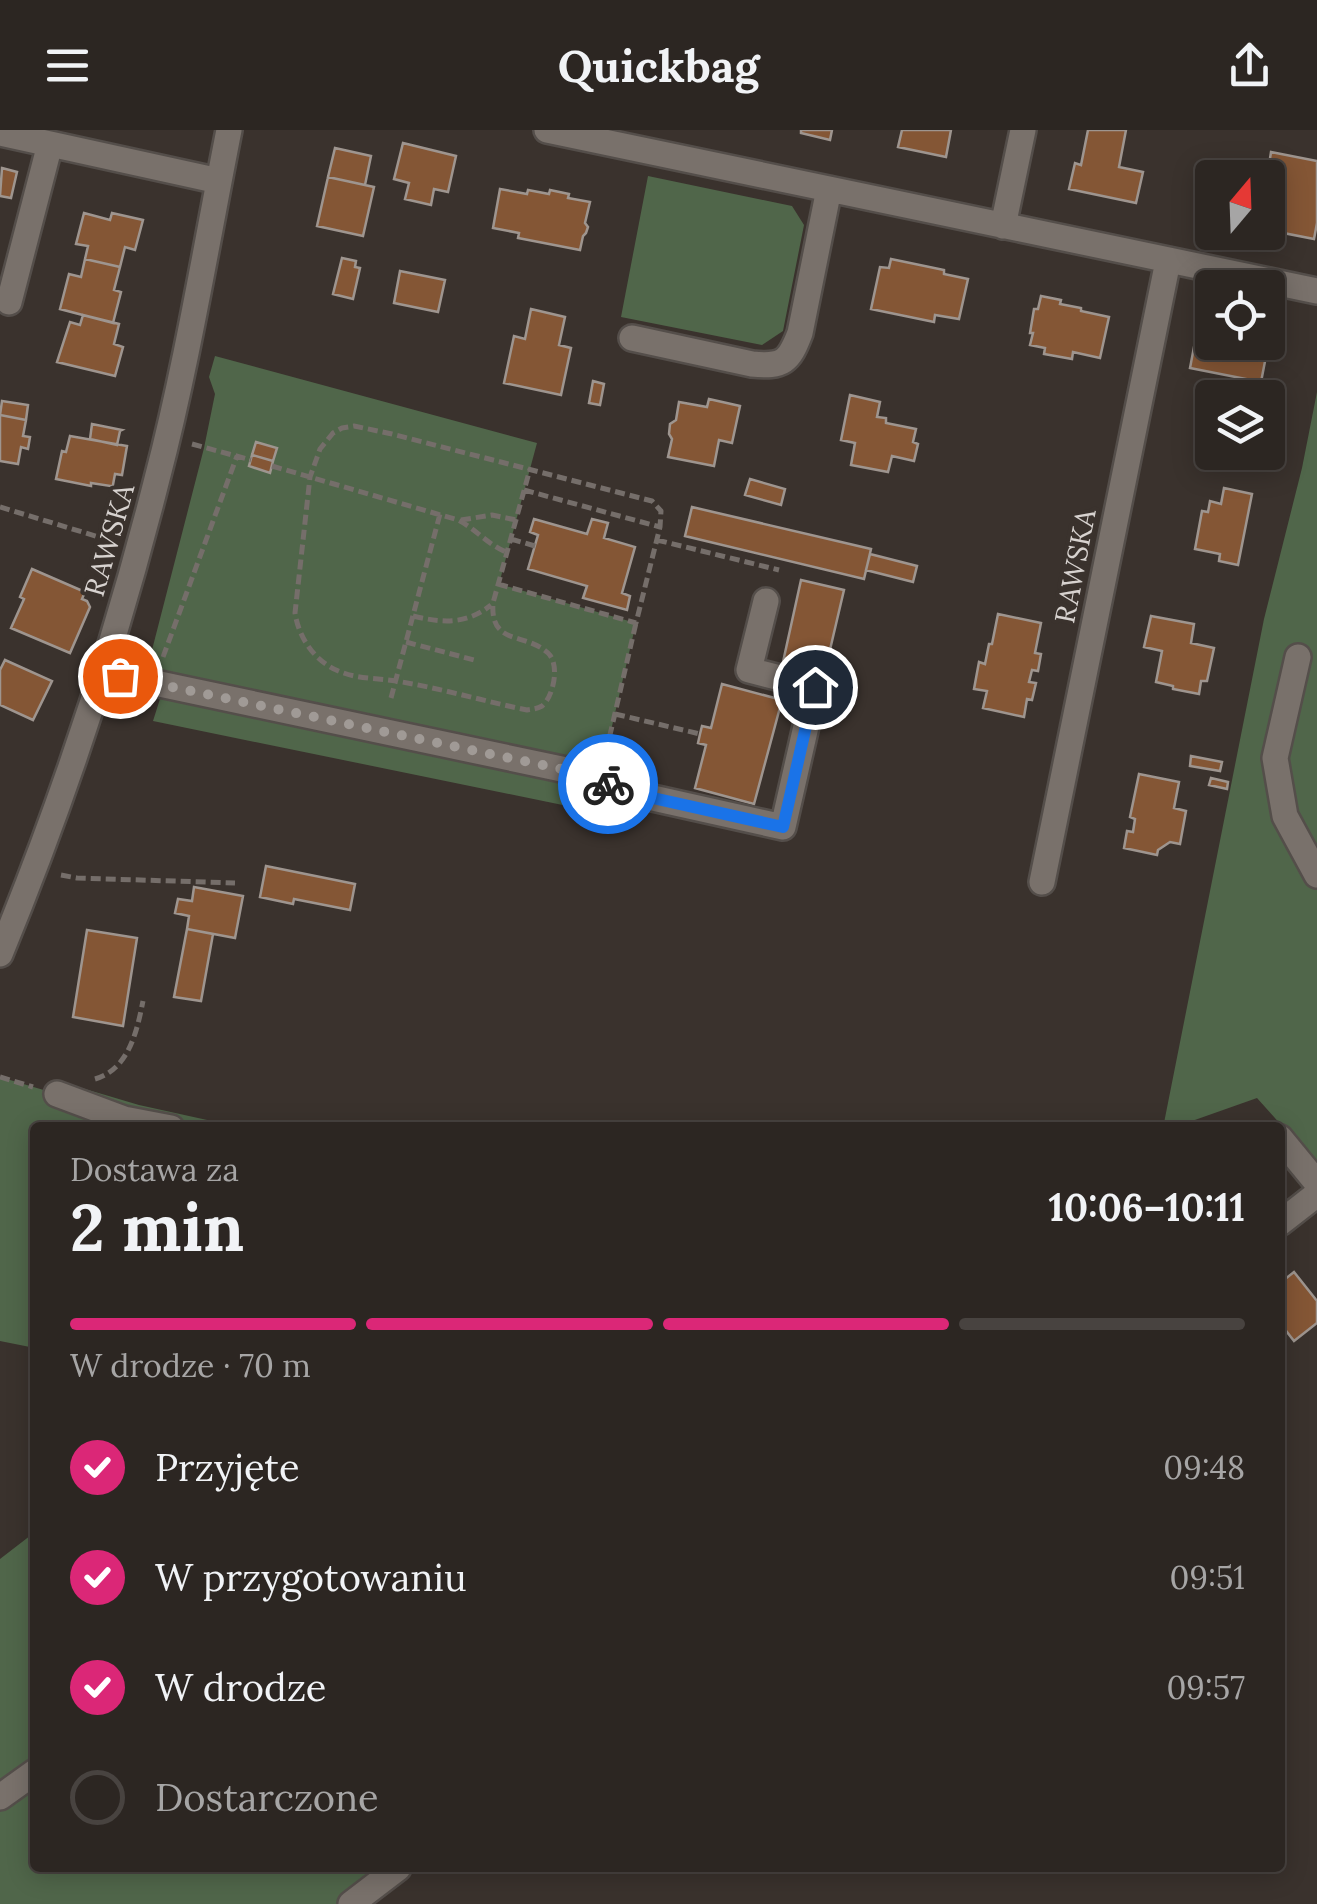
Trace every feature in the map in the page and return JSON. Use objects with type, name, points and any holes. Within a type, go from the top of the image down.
[{"type":"street","name":"RAWSKA","points":[[0,954],[34,870],[103,672],[158,477],[229,130]]},
{"type":"street","points":[[546,130],[1317,292]]},
{"type":"street","points":[[1003,226],[1022,130]]},
{"type":"street","points":[[0,133],[219,181]]},
{"type":"street","points":[[10,302],[50,144]]},
{"type":"street","points":[[632,338],[752,364],[771,366],[784,362],[793,352],[800,333],[829,189]]},
{"type":"street","name":"RAWSKA","points":[[1042,882],[1168,260]]},
{"type":"street","points":[[103,672],[590,775],[626,792],[783,827],[815,687],[749,670],[766,600]]},
{"type":"street","points":[[1298,658],[1275,758],[1285,816],[1317,874]]},
{"type":"street","points":[[57,1094],[136,1122]]},
{"type":"street","points":[[1285,1144],[1317,1183]]},
{"type":"street","points":[[1285,1219],[1317,1194]]},
{"type":"street","points":[[0,1797],[30,1776]]},
{"type":"street","points":[[352,1904],[393,1872]]},
{"type":"path","points":[[530,470],[492,618],[503,633],[538,647],[554,660],[551,690],[540,708],[527,710],[340,672],[318,658],[304,641],[295,613],[310,477],[320,448],[342,428],[354,426],[392,434],[652,501],[660,511],[660,527],[609,739],[597,742]]},
{"type":"path","points":[[204,448],[251,460]]},
{"type":"path","points":[[153,683],[237,456]]},
{"type":"path","points":[[272,466],[458,520],[507,553]]},
{"type":"path","points":[[524,490],[660,527]]},
{"type":"path","points":[[0,507],[119,543]]},
{"type":"path","points":[[391,698],[440,514]]},
{"type":"path","points":[[458,520],[492,515],[516,520]]},
{"type":"path","points":[[511,539],[535,546]]},
{"type":"path","points":[[657,540],[779,570]]},
{"type":"path","points":[[498,584],[636,623]]},
{"type":"path","points":[[413,616],[450,622],[469,618],[493,603]]},
{"type":"path","points":[[406,642],[478,661]]},
{"type":"path","points":[[615,714],[700,734]]},
{"type":"path","points":[[34,870],[77,878],[236,884]]},
{"type":"path","points":[[57,1094],[114,1069],[134,1038],[143,1001]]},
{"type":"green space","points":[[648,176],[792,206],[804,225],[783,331],[762,345],[621,317]]},
{"type":"green space","points":[[215,356],[537,443],[499,584],[636,623],[609,739],[597,742],[582,809],[153,721],[164,686],[144,681],[204,448],[215,394],[209,377]]},
{"type":"green space","points":[[1317,392],[1317,1165],[1285,1129],[1285,1122],[1278,1122],[1257,1098],[1189,1122],[1164,1122],[1264,619]]},
{"type":"green space","points":[[0,1077],[57,1094],[75,1086],[216,1122],[30,1122],[30,1347],[0,1341]]},
{"type":"green space","points":[[30,1536],[30,1872],[398,1872],[351,1904],[0,1904],[0,1559]]},
{"type":"building","points":[[801,130],[832,130],[830,140]]},
{"type":"building","points":[[902,130],[951,130],[946,157],[898,147]]},
{"type":"building","points":[[1088,130],[1126,130],[1119,167],[1143,172],[1136,203],[1069,189],[1075,163],[1081,165]]},
{"type":"building","points":[[403,143],[456,156],[448,192],[434,189],[431,205],[405,199],[409,183],[394,179]]},
{"type":"building","points":[[335,148],[371,156],[365,185],[328,177]]},
{"type":"building","points":[[1271,152],[1317,161],[1314,239],[1285,233],[1285,160],[1270,160]]},
{"type":"building","points":[[2,168],[17,172],[11,198],[0,196]]},
{"type":"building","points":[[328,177],[374,187],[363,236],[317,226]]},
{"type":"building","points":[[500,189],[527,194],[528,190],[549,194],[550,190],[590,202],[585,223],[588,227],[580,250],[518,238],[519,233],[493,228]]},
{"type":"building","points":[[84,213],[110,220],[112,213],[143,220],[135,250],[125,247],[120,267],[85,259],[88,246],[76,244]]},
{"type":"building","points":[[342,258],[356,261],[355,267],[360,268],[353,299],[333,294]]},
{"type":"building","points":[[85,259],[120,267],[114,290],[121,292],[113,323],[60,309],[69,274],[81,277]]},
{"type":"building","points":[[891,259],[968,279],[959,319],[935,315],[934,322],[871,309],[880,267],[889,268]]},
{"type":"building","points":[[400,271],[445,280],[438,312],[394,303]]},
{"type":"building","points":[[1041,296],[1109,317],[1100,358],[1073,352],[1072,359],[1044,354],[1045,348],[1030,345],[1034,309],[1038,309]]},
{"type":"building","points":[[531,309],[565,317],[559,345],[571,348],[561,395],[504,383],[514,336],[525,339]]},
{"type":"building","points":[[83,315],[119,324],[114,344],[123,347],[115,376],[57,362],[70,322],[80,325]]},
{"type":"building","points":[[1195,342],[1195,360],[1265,360],[1261,380],[1190,368]]},
{"type":"building","points":[[593,381],[604,384],[600,405],[589,403]]},
{"type":"building","points":[[850,395],[880,402],[877,417],[886,418],[886,423],[916,429],[914,461],[892,456],[888,472],[851,465],[855,443],[841,440]]},
{"type":"building","points":[[709,399],[740,406],[732,443],[719,440],[714,466],[668,457],[670,424],[676,420],[679,402],[707,407]]},
{"type":"building","points":[[2,401],[28,405],[26,420],[0,415]]},
{"type":"building","points":[[0,415],[26,420],[23,436],[30,437],[28,449],[21,447],[18,464],[0,461]]},
{"type":"building","points":[[92,424],[122,430],[117,445],[90,439]]},
{"type":"building","points":[[70,436],[127,446],[122,475],[115,474],[112,490],[111,486],[56,479]]},
{"type":"building","points":[[256,442],[277,448],[273,461],[252,455]]},
{"type":"building","points":[[252,455],[273,461],[270,473],[249,466]]},
{"type":"building","points":[[750,479],[785,489],[781,505],[745,495]]},
{"type":"building","points":[[1224,488],[1252,494],[1238,565],[1219,561],[1220,554],[1195,549],[1202,511],[1208,512],[1210,501],[1221,504]]},
{"type":"building","points":[[692,507],[871,549],[864,579],[685,536]]},
{"type":"building","points":[[534,519],[587,534],[592,519],[608,523],[604,538],[635,547],[622,593],[630,596],[627,610],[583,598],[587,586],[528,569],[538,535],[530,532]]},
{"type":"building","points":[[870,554],[917,566],[913,582],[866,570]]},
{"type":"building","points":[[32,569],[85,592],[82,599],[90,607],[70,653],[11,628]]},
{"type":"building","points":[[801,580],[844,590],[825,671],[783,662]]},
{"type":"building","points":[[998,614],[1041,623],[1035,653],[1041,654],[1038,671],[1032,670],[1029,682],[1036,683],[1032,700],[1027,699],[1024,717],[983,708],[987,691],[974,689],[979,662],[985,664]]},
{"type":"building","points":[[1151,616],[1194,624],[1191,643],[1214,648],[1207,681],[1201,681],[1199,694],[1156,682],[1162,651],[1144,647]]},
{"type":"building","points":[[5,660],[52,681],[33,720],[0,705],[0,670]]},
{"type":"building","points":[[722,684],[782,700],[754,804],[695,788],[706,745],[698,743],[702,726],[711,728]]},
{"type":"building","points":[[1191,756],[1222,762],[1220,771],[1190,766]]},
{"type":"building","points":[[1139,774],[1179,782],[1174,808],[1186,811],[1180,844],[1170,842],[1157,855],[1124,848],[1127,831],[1133,832],[1135,819],[1130,817]]},
{"type":"building","points":[[1211,778],[1228,782],[1227,789],[1209,785]]},
{"type":"building","points":[[266,866],[355,884],[350,910],[260,897]]},
{"type":"building","points":[[194,887],[243,896],[235,938],[187,929],[189,916],[175,913],[178,899],[192,901]]},
{"type":"building","points":[[187,929],[213,934],[201,1001],[174,997]]},
{"type":"building","points":[[87,930],[137,938],[123,1026],[73,1017]]},
{"type":"building","points":[[1294,1272],[1317,1301],[1317,1323],[1294,1341],[1285,1329],[1285,1279]]},
{"type":"way so far","points":[[120,676],[590,775],[608,784]]},
{"type":"route","points":[[608,784],[626,792],[783,827],[815,687]]}]
